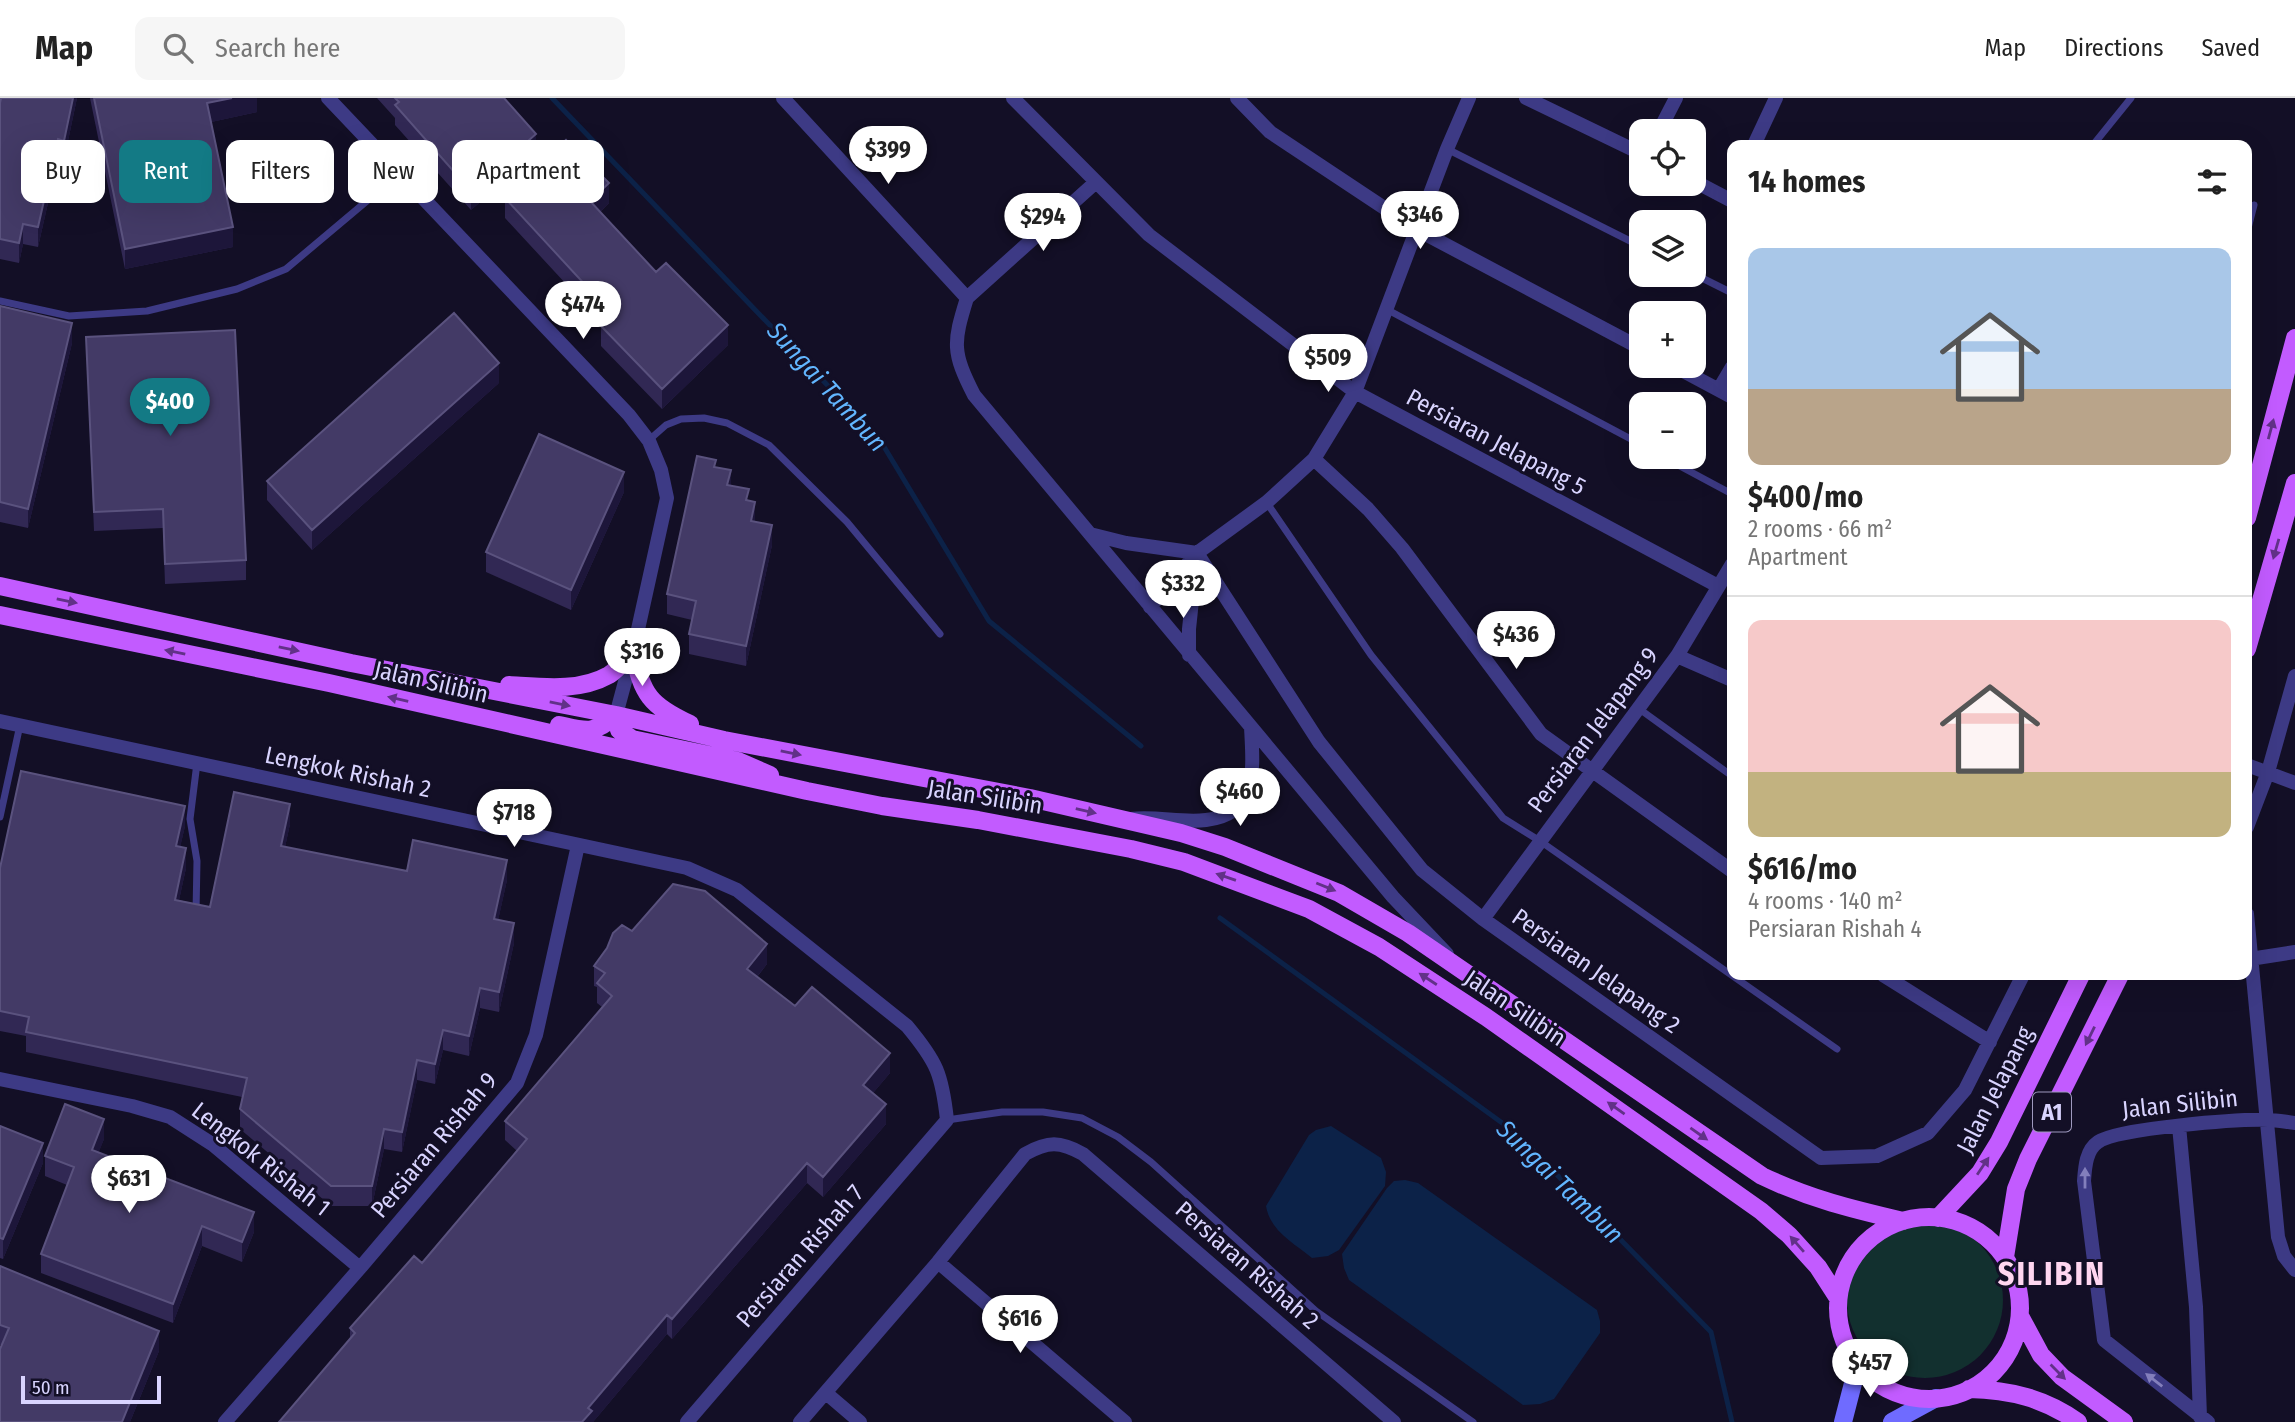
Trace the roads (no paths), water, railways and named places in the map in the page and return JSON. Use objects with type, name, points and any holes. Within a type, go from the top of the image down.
[{"type":"main road","points":[[2253,472],[2295,338]]},
{"type":"main road","points":[[2252,632],[2295,483]]},
{"type":"main road","name":"Jalan Silibin","points":[[0,586],[724,740],[1030,798],[1181,833],[1225,847],[1339,892],[1458,966],[1762,1176],[1829,1203],[1903,1221]]},
{"type":"main road","name":"Jalan Silibin","points":[[0,615],[329,683],[807,791],[1131,849],[1195,866],[1309,909],[1378,947],[1486,1017],[1761,1211],[1789,1235],[1818,1267],[1838,1298]]},
{"type":"main road","points":[[436,680],[571,687],[592,683],[611,674],[634,652]]},
{"type":"main road","points":[[634,652],[640,684],[653,703],[669,715],[724,740]]},
{"type":"main road","points":[[444,710],[502,713],[590,730],[603,727],[616,715]]},
{"type":"main road","points":[[616,715],[619,730],[632,740],[738,761],[807,791]]},
{"type":"main road","name":"Jalan Jelapang","points":[[1938,1217],[1980,1173],[1999,1142],[2079,980]]},
{"type":"main road","name":"A1","points":[[2005,1257],[2016,1189],[2024,1169],[2118,980]]},
{"type":"main road","points":[[1936,1398],[1908,1395],[1887,1388],[1874,1379],[1858,1364],[1844,1339],[1839,1319],[1838,1298],[1843,1277],[1857,1253],[1877,1233],[1903,1221],[1938,1217],[1976,1230],[1992,1242],[2005,1257],[2017,1285],[2020,1316],[2015,1339],[2004,1359],[1988,1376],[1969,1389]]},
{"type":"main road","points":[[2020,1316],[2041,1355],[2062,1377],[2124,1422]]},
{"type":"main road","points":[[1843,1422],[1858,1364]]},
{"type":"main road","points":[[1892,1422],[1936,1398],[1969,1389],[2025,1395],[2051,1405],[2078,1422]]},
{"type":"street","points":[[328,98],[367,140]]},
{"type":"street","points":[[783,98],[967,298],[1096,182]]},
{"type":"street","name":"Persiaran Jelapang 5","points":[[1013,98],[1149,235],[1355,392],[1718,586]]},
{"type":"street","points":[[1237,98],[1270,132],[1416,229],[1629,341]]},
{"type":"street","points":[[1150,607],[1197,553],[1267,502],[1314,459],[1355,392],[1469,98]]},
{"type":"street","points":[[1526,98],[1629,149]]},
{"type":"street","points":[[1665,119],[1676,98]]},
{"type":"street","points":[[1756,140],[1776,98]]},
{"type":"street","points":[[1706,186],[1727,196]]},
{"type":"street","points":[[427,203],[629,415],[649,441],[661,470],[667,498],[634,652],[616,715]]},
{"type":"street","name":"Jalan Silibin","points":[[967,298],[955,335],[959,367],[974,396],[1393,897],[1458,966]]},
{"type":"street","points":[[1719,389],[1727,375]]},
{"type":"street","points":[[1697,378],[1727,394]]},
{"type":"street","points":[[1314,459],[1368,509],[1402,548],[1541,734],[1727,867]]},
{"type":"street","points":[[1090,534],[1126,543],[1197,553]]},
{"type":"street","points":[[1189,656],[1197,553]]},
{"type":"street","name":"Persiaran Jelapang 2","points":[[1197,553],[1319,742],[1422,870],[1483,919],[1821,1158],[1877,1156],[1928,1133],[1965,1090],[2021,980]]},
{"type":"street","name":"Persiaran Jelapang 9","points":[[1483,919],[1677,656],[1727,572]]},
{"type":"street","points":[[1677,656],[1727,678]]},
{"type":"street","points":[[2252,814],[2268,772],[2295,676]]},
{"type":"street","name":"Lengkok Rishah 2","points":[[0,721],[687,868],[737,890],[907,1026],[930,1053],[943,1084],[947,1120]]},
{"type":"street","points":[[1127,820],[1150,817],[1205,820],[1229,814],[1244,802],[1251,783],[1251,727]]},
{"type":"street","points":[[2252,767],[2295,783]]},
{"type":"street","name":"Persiaran Rishah 9","points":[[225,1422],[517,1083],[536,1035],[578,845]]},
{"type":"street","points":[[2252,959],[2295,952]]},
{"type":"street","points":[[2252,977],[2278,1237],[2284,1256],[2295,1270]]},
{"type":"street","points":[[1891,980],[1990,1042]]},
{"type":"street","name":"Lengkok Rishah 1","points":[[0,1079],[132,1106],[170,1117],[212,1144],[360,1268]]},
{"type":"street","name":"Persiaran Rishah 7","points":[[687,1422],[947,1120]]},
{"type":"street","name":"Jalan Silibin","points":[[2204,1419],[2104,1340],[2084,1181],[2090,1151],[2097,1142],[2112,1136],[2179,1126],[2268,1120],[2295,1123]]},
{"type":"street","points":[[2179,1126],[2204,1419]]},
{"type":"street","name":"Persiaran Rishah 2","points":[[938,1262],[1025,1154],[1040,1146],[1054,1143],[1069,1146],[1083,1154],[1394,1422]]},
{"type":"street","points":[[800,1422],[938,1262],[1125,1422]]},
{"type":"street","points":[[826,1393],[860,1422]]},
{"type":"lane","points":[[2097,140],[2131,98]]},
{"type":"lane","points":[[1447,149],[1629,240]]},
{"type":"lane","points":[[0,302],[69,316],[148,311],[237,289],[286,269],[365,203]]},
{"type":"lane","points":[[2252,213],[2254,205]]},
{"type":"lane","points":[[1706,280],[1727,290]]},
{"type":"lane","points":[[1387,309],[1629,438]]},
{"type":"lane","points":[[649,441],[666,425],[681,419],[704,418],[727,423],[769,445],[847,522],[940,634]]},
{"type":"lane","points":[[1685,469],[1727,491]]},
{"type":"lane","points":[[1267,502],[1371,655],[1503,818],[1727,972]]},
{"type":"lane","points":[[1637,708],[1727,772]]},
{"type":"lane","points":[[0,817],[20,725]]},
{"type":"lane","points":[[197,763],[190,819],[197,861],[197,918]]},
{"type":"lane","points":[[177,816],[190,819]]},
{"type":"lane","points":[[1738,980],[1837,1049]]},
{"type":"lane","points":[[947,1120],[1002,1112],[1043,1112],[1082,1118],[1118,1137],[1152,1162],[1316,1311],[1473,1422]]},
{"type":"water","points":[[1331,1126],[1381,1158],[1386,1172],[1385,1186],[1339,1250],[1328,1256],[1312,1258],[1272,1223],[1266,1206],[1309,1135]]},
{"type":"water","points":[[1394,1181],[1418,1183],[1597,1310],[1600,1333],[1554,1399],[1540,1404],[1523,1405],[1349,1280],[1342,1254],[1387,1188]]},
{"type":"waterway","name":"Sungai Tambun","points":[[552,98],[880,440],[989,621],[1141,746]]},
{"type":"waterway","name":"Sungai Tambun","points":[[1220,918],[1516,1133],[1711,1332],[1732,1422]]},
{"type":"district","name":"SILIBIN","points":[[2052,1274]]}]
